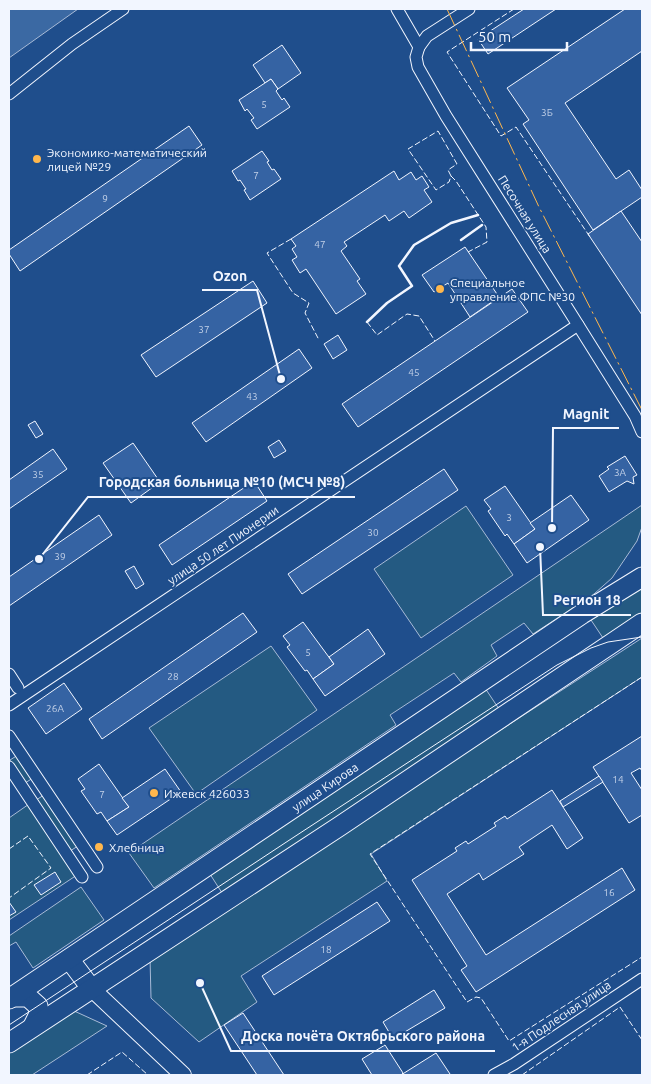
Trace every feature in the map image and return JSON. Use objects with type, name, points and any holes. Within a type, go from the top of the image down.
[{"type":"main road","name":"улица Кирова","points":[[11,998],[582,614],[642,577]]},
{"type":"main road","points":[[9,1043],[348,820],[642,623]]},
{"type":"main road","points":[[69,959],[92,988],[183,1075]]},
{"type":"main road","points":[[11,998],[28,996],[38,1006],[38,1014],[34,1026]]},
{"type":"street","points":[[9,94],[72,44],[123,9]]},
{"type":"street","name":"Песочная улица","points":[[397,9],[419,47],[416,57],[418,67],[446,116],[635,416],[642,432]]},
{"type":"street","points":[[419,47],[427,36],[469,9]]},
{"type":"street","name":"улица 50 лет Пионерии","points":[[9,705],[578,325]]},
{"type":"street","points":[[9,674],[18,688]]},
{"type":"street","points":[[9,736],[97,867]]},
{"type":"street","points":[[9,767],[82,877]]},
{"type":"street","name":"1-я Подлесная улица","points":[[494,1075],[642,978]]},
{"type":"shaded area","points":[[9,9],[78,9],[9,58]]},
{"type":"shaded area","points":[[642,505],[642,527],[637,541],[612,578],[594,594],[533,634],[524,623],[491,645],[497,656],[461,682],[454,673],[390,715],[396,725],[154,888],[129,853]]},
{"type":"shaded area","points":[[466,506],[513,575],[421,638],[374,569]]},
{"type":"shaded area","points":[[642,588],[642,613],[603,638],[591,620]]},
{"type":"shaded area","points":[[642,638],[642,677],[371,854],[387,881],[241,976],[257,1002],[199,1042],[151,998],[150,958]]},
{"type":"shaded area","points":[[271,646],[317,710],[196,794],[149,728]]},
{"type":"shaded area","points":[[485,688],[501,712],[224,896],[208,871]]},
{"type":"shaded area","points":[[18,755],[33,778],[25,783],[10,760]]},
{"type":"shaded area","points":[[44,795],[78,846],[70,851],[36,800]]},
{"type":"shaded area","points":[[32,802],[80,873],[9,920],[9,818]]},
{"type":"shaded area","points":[[81,887],[104,920],[33,968],[16,942],[9,946],[9,936]]},
{"type":"shaded area","points":[[72,1010],[107,1026],[32,1075],[9,1075],[9,1053]]},
{"type":"building","points":[[524,9],[556,9],[488,54],[478,39]]},
{"type":"building","points":[[625,9],[642,9],[642,51],[565,103],[616,179],[629,170],[642,190],[642,197],[593,230],[523,124],[529,120],[507,88]]},
{"type":"building","points":[[282,45],[301,73],[278,89],[271,79],[265,83],[253,65]]},
{"type":"building","points":[[271,79],[278,89],[276,91],[282,100],[284,98],[290,107],[257,129],[251,120],[254,118],[247,109],[245,111],[239,100]]},
{"type":"building","points":[[189,126],[202,145],[20,271],[9,254],[9,250]]},
{"type":"building","points":[[262,151],[269,161],[267,162],[272,170],[274,169],[281,179],[250,200],[244,190],[246,189],[232,171]]},
{"type":"building","points":[[394,171],[399,180],[411,172],[416,180],[422,176],[429,187],[424,190],[432,202],[409,218],[404,211],[389,221],[385,215],[344,242],[347,246],[341,251],[360,279],[357,281],[366,294],[336,314],[306,269],[300,273],[292,260],[297,257],[292,249],[296,246],[291,239]]},
{"type":"building","points":[[621,211],[642,242],[642,315],[588,234]]},
{"type":"building","points":[[465,247],[499,297],[470,317],[448,283],[434,292],[422,275]]},
{"type":"building","points":[[253,281],[267,303],[156,377],[141,355]]},
{"type":"building","points":[[512,289],[528,312],[358,427],[342,404]]},
{"type":"building","points":[[338,335],[347,350],[333,359],[324,344]]},
{"type":"building","points":[[299,349],[312,368],[206,442],[192,423]]},
{"type":"building","points":[[35,421],[43,434],[36,438],[28,425]]},
{"type":"building","points":[[279,440],[286,451],[274,458],[268,447]]},
{"type":"building","points":[[133,443],[160,482],[131,503],[103,463]]},
{"type":"building","points":[[53,449],[67,469],[9,509],[9,480]]},
{"type":"building","points":[[625,456],[637,475],[633,477],[634,484],[627,481],[609,492],[599,476],[609,469],[607,467]]},
{"type":"building","points":[[444,469],[458,490],[302,594],[288,574]]},
{"type":"building","points":[[254,481],[267,501],[172,565],[159,545]]},
{"type":"building","points":[[505,486],[535,529],[514,544],[507,534],[505,536],[488,511],[491,509],[484,500]]},
{"type":"building","points":[[571,495],[589,520],[527,563],[514,544],[535,529],[530,523]]},
{"type":"building","points":[[99,515],[112,535],[9,606],[9,577]]},
{"type":"building","points":[[134,566],[144,584],[136,589],[125,571]]},
{"type":"building","points":[[243,613],[257,632],[102,739],[89,719]]},
{"type":"building","points":[[303,622],[334,664],[313,679],[287,647],[290,645],[283,636]]},
{"type":"building","points":[[368,629],[385,654],[325,696],[313,679],[334,664],[329,657]]},
{"type":"building","points":[[64,683],[82,709],[46,734],[28,708]]},
{"type":"building","points":[[642,736],[642,771],[640,768],[631,773],[642,790],[642,815],[629,823],[593,767]]},
{"type":"building","points":[[99,764],[129,807],[107,821],[101,812],[97,814],[81,791],[85,789],[78,779]]},
{"type":"building","points":[[165,769],[181,792],[117,835],[107,821],[129,807],[122,798]]},
{"type":"building","points":[[599,776],[603,782],[563,807],[560,801]]},
{"type":"building","points":[[552,790],[583,838],[567,849],[552,825],[519,847],[524,854],[483,880],[479,873],[447,894],[486,955],[622,868],[635,890],[476,992],[461,970],[467,966],[412,880],[457,851],[455,848],[466,841],[468,844],[496,826],[494,823],[505,816],[507,819]]},
{"type":"building","points":[[55,872],[61,882],[41,895],[34,885]]},
{"type":"building","points":[[9,902],[16,912],[9,916]]},
{"type":"building","points":[[377,902],[390,921],[274,995],[262,976]]},
{"type":"building","points":[[434,990],[445,1008],[393,1039],[383,1022]]},
{"type":"building","points":[[243,1013],[284,1075],[257,1075],[224,1025]]},
{"type":"building","points":[[385,1045],[403,1073],[401,1075],[372,1075],[362,1059]]},
{"type":"building","points":[[436,1053],[450,1074],[401,1075]]},
{"type":"tram line","points":[[9,1025],[557,665],[591,648],[608,642],[642,637]]},
{"type":"fence","points":[[514,9],[447,52],[501,136],[516,127],[590,237]]},
{"type":"fence","points":[[451,176],[448,170],[457,164],[438,131],[408,149],[436,190],[449,182],[451,176],[486,227],[487,242],[468,252]]},
{"type":"fence","points":[[291,239],[267,253],[293,293],[309,303],[305,313],[319,340]]},
{"type":"fence","points":[[367,322],[377,335],[407,314],[419,316],[435,341]]},
{"type":"fence","points":[[642,677],[370,854],[467,1002],[476,997],[481,998],[509,1041],[642,957]]},
{"type":"fence","points":[[9,849],[28,836],[51,868],[9,898]]},
{"type":"fence","points":[[522,1075],[620,1007],[642,1040]]},
{"type":"fence","points":[[87,1075],[122,1052],[148,1075]]},
{"type":"wall","points":[[367,322],[387,303],[412,286],[399,266],[414,245],[451,223],[478,215]]},
{"type":"wall","points":[[461,240],[482,225]]},
{"type":"power","points":[[447,9],[539,207],[642,410]]},
{"type":"place","name":"Экономико-математический лицей №29","points":[[37,159]]},
{"type":"place","name":"Специальное управление ФПС №30","points":[[440,289]]},
{"type":"place","name":"Ozon","points":[[281,379]]},
{"type":"place","name":"Magnit","points":[[552,528]]},
{"type":"place","name":"Регион 18","points":[[540,547]]},
{"type":"place","name":"Городская больница №10 (МСЧ №8)","points":[[39,559]]},
{"type":"place","name":"Ижевск 426033","points":[[154,793]]},
{"type":"place","name":"Хлебница","points":[[99,847]]},
{"type":"place","name":"Доска почёта Октябрьского района","points":[[200,983]]}]
